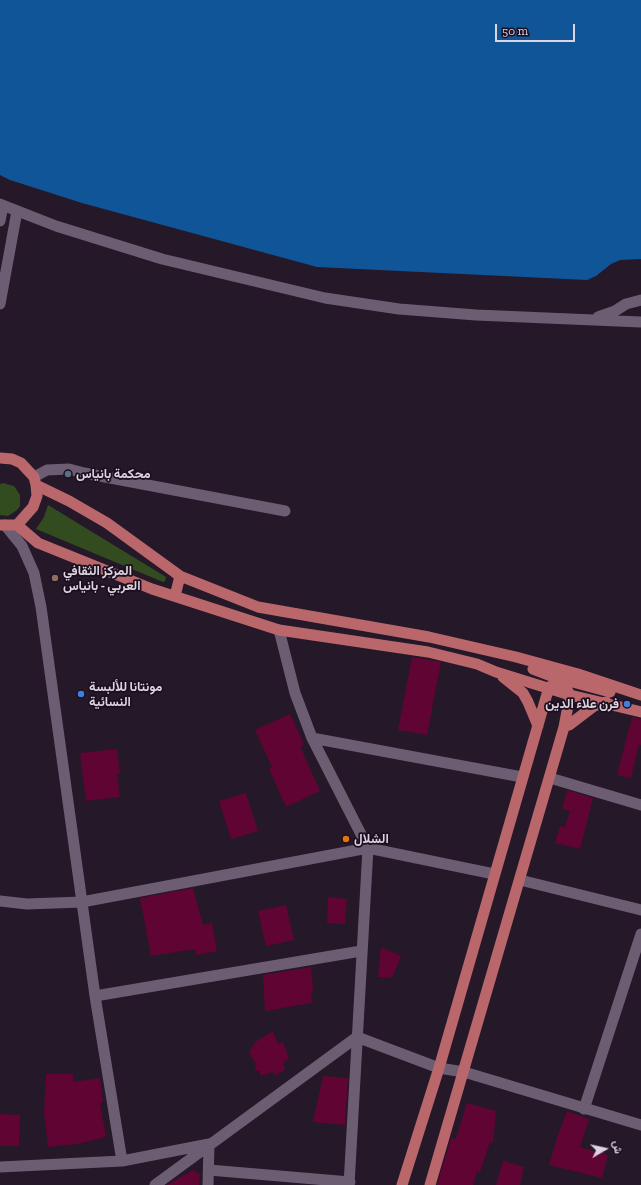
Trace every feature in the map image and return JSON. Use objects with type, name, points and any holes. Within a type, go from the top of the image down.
[{"type":"main road","points":[[1,457],[12,459],[21,463],[35,481],[107,523],[180,576],[258,606],[429,637],[516,657],[578,674],[641,696]]},
{"type":"main road","points":[[17,525],[33,507],[37,496],[35,481]]},
{"type":"main road","points":[[3,525],[17,525],[38,543],[152,589],[279,630],[428,652],[476,664],[496,672],[549,687],[570,695],[606,702],[641,712]]},
{"type":"main road","points":[[175,596],[180,576]]},
{"type":"main road","points":[[516,657],[528,667],[562,680],[605,690],[628,698],[641,696]]},
{"type":"main road","points":[[496,672],[517,687],[523,694],[538,726]]},
{"type":"main road","points":[[402,1185],[439,1068],[549,687],[562,680]]},
{"type":"main road","points":[[430,1185],[564,727],[570,695],[562,680]]},
{"type":"main road","points":[[564,727],[569,725],[594,706],[606,702]]},
{"type":"street","points":[[0,220],[1,205],[56,226],[162,259],[325,298],[399,309],[476,315],[641,322]]},
{"type":"street","points":[[0,304],[17,211]]},
{"type":"street","points":[[594,319],[615,311],[626,304],[641,300]]},
{"type":"street","points":[[35,481],[47,470],[69,469],[285,510]]},
{"type":"street","points":[[3,525],[22,546],[34,573],[95,996],[122,1161]]},
{"type":"street","points":[[209,1170],[350,1184],[361,951],[368,848],[312,738],[295,693],[279,630]]},
{"type":"street","points":[[312,738],[522,777]]},
{"type":"street","points":[[550,778],[641,805]]},
{"type":"street","points":[[0,901],[27,904],[82,902],[368,848],[494,874]]},
{"type":"street","points":[[520,880],[641,910]]},
{"type":"street","points":[[584,1109],[641,934]]},
{"type":"street","points":[[95,996],[361,951]]},
{"type":"street","points":[[357,1037],[439,1068],[464,1072],[641,1125]]},
{"type":"street","points":[[155,1185],[357,1037]]},
{"type":"street","points":[[0,1167],[122,1161],[209,1144]]},
{"type":"street","points":[[208,1185],[209,1144]]},
{"type":"green space","points":[[3,483],[14,486],[20,495],[20,506],[8,516],[0,515],[0,484]]},
{"type":"green space","points":[[48,505],[166,577],[165,581],[163,582],[36,529],[44,517]]},
{"type":"water","points":[[0,0],[641,0],[641,259],[620,260],[611,264],[596,276],[587,280],[317,267],[82,203],[10,180],[0,175]]},
{"type":"building","points":[[412,657],[441,662],[427,735],[398,730]]},
{"type":"building","points":[[290,714],[304,744],[300,746],[320,791],[286,807],[269,769],[272,767],[255,730]]},
{"type":"building","points":[[632,717],[641,719],[641,745],[639,744],[631,778],[617,775]]},
{"type":"building","points":[[117,749],[120,774],[117,774],[120,797],[86,801],[80,753]]},
{"type":"building","points":[[567,790],[593,798],[580,849],[555,843],[560,826],[565,827],[570,811],[562,809]]},
{"type":"building","points":[[246,793],[258,831],[231,839],[219,801]]},
{"type":"building","points":[[193,888],[203,925],[212,923],[217,951],[196,955],[195,949],[151,956],[140,898]]},
{"type":"building","points":[[328,897],[347,899],[345,924],[327,923]]},
{"type":"building","points":[[286,905],[294,940],[266,946],[258,911]]},
{"type":"building","points":[[381,947],[401,956],[392,978],[378,977]]},
{"type":"building","points":[[311,967],[313,990],[311,993],[312,1003],[265,1011],[263,975]]},
{"type":"building","points":[[273,1031],[278,1044],[283,1042],[289,1059],[283,1062],[285,1069],[283,1071],[274,1076],[273,1072],[260,1076],[260,1070],[255,1072],[256,1064],[249,1053],[255,1042]]},
{"type":"building","points":[[46,1074],[73,1074],[73,1082],[100,1078],[103,1102],[100,1103],[106,1137],[77,1144],[48,1147],[44,1112]]},
{"type":"building","points":[[323,1076],[348,1078],[345,1125],[313,1122]]},
{"type":"building","points":[[467,1103],[496,1111],[493,1143],[490,1142],[480,1172],[477,1171],[473,1185],[437,1185],[451,1138],[456,1139]]},
{"type":"building","points":[[567,1111],[589,1119],[580,1147],[608,1155],[602,1178],[549,1165]]},
{"type":"building","points":[[0,1114],[20,1115],[19,1146],[0,1146]]},
{"type":"building","points":[[503,1161],[524,1167],[520,1185],[496,1185]]},
{"type":"building","points":[[193,1170],[200,1174],[199,1185],[167,1185]]},
{"type":"place","name":"محكمة بانياس","points":[[68,474]]},
{"type":"place","name":"المركز الثقافي العربي - بانياس","points":[[55,578]]},
{"type":"place","name":"مونتانا للألبسة النسائية","points":[[81,694]]},
{"type":"place","name":"فرن علاء الدين","points":[[627,704]]},
{"type":"place","name":"الشلال","points":[[346,839]]}]
